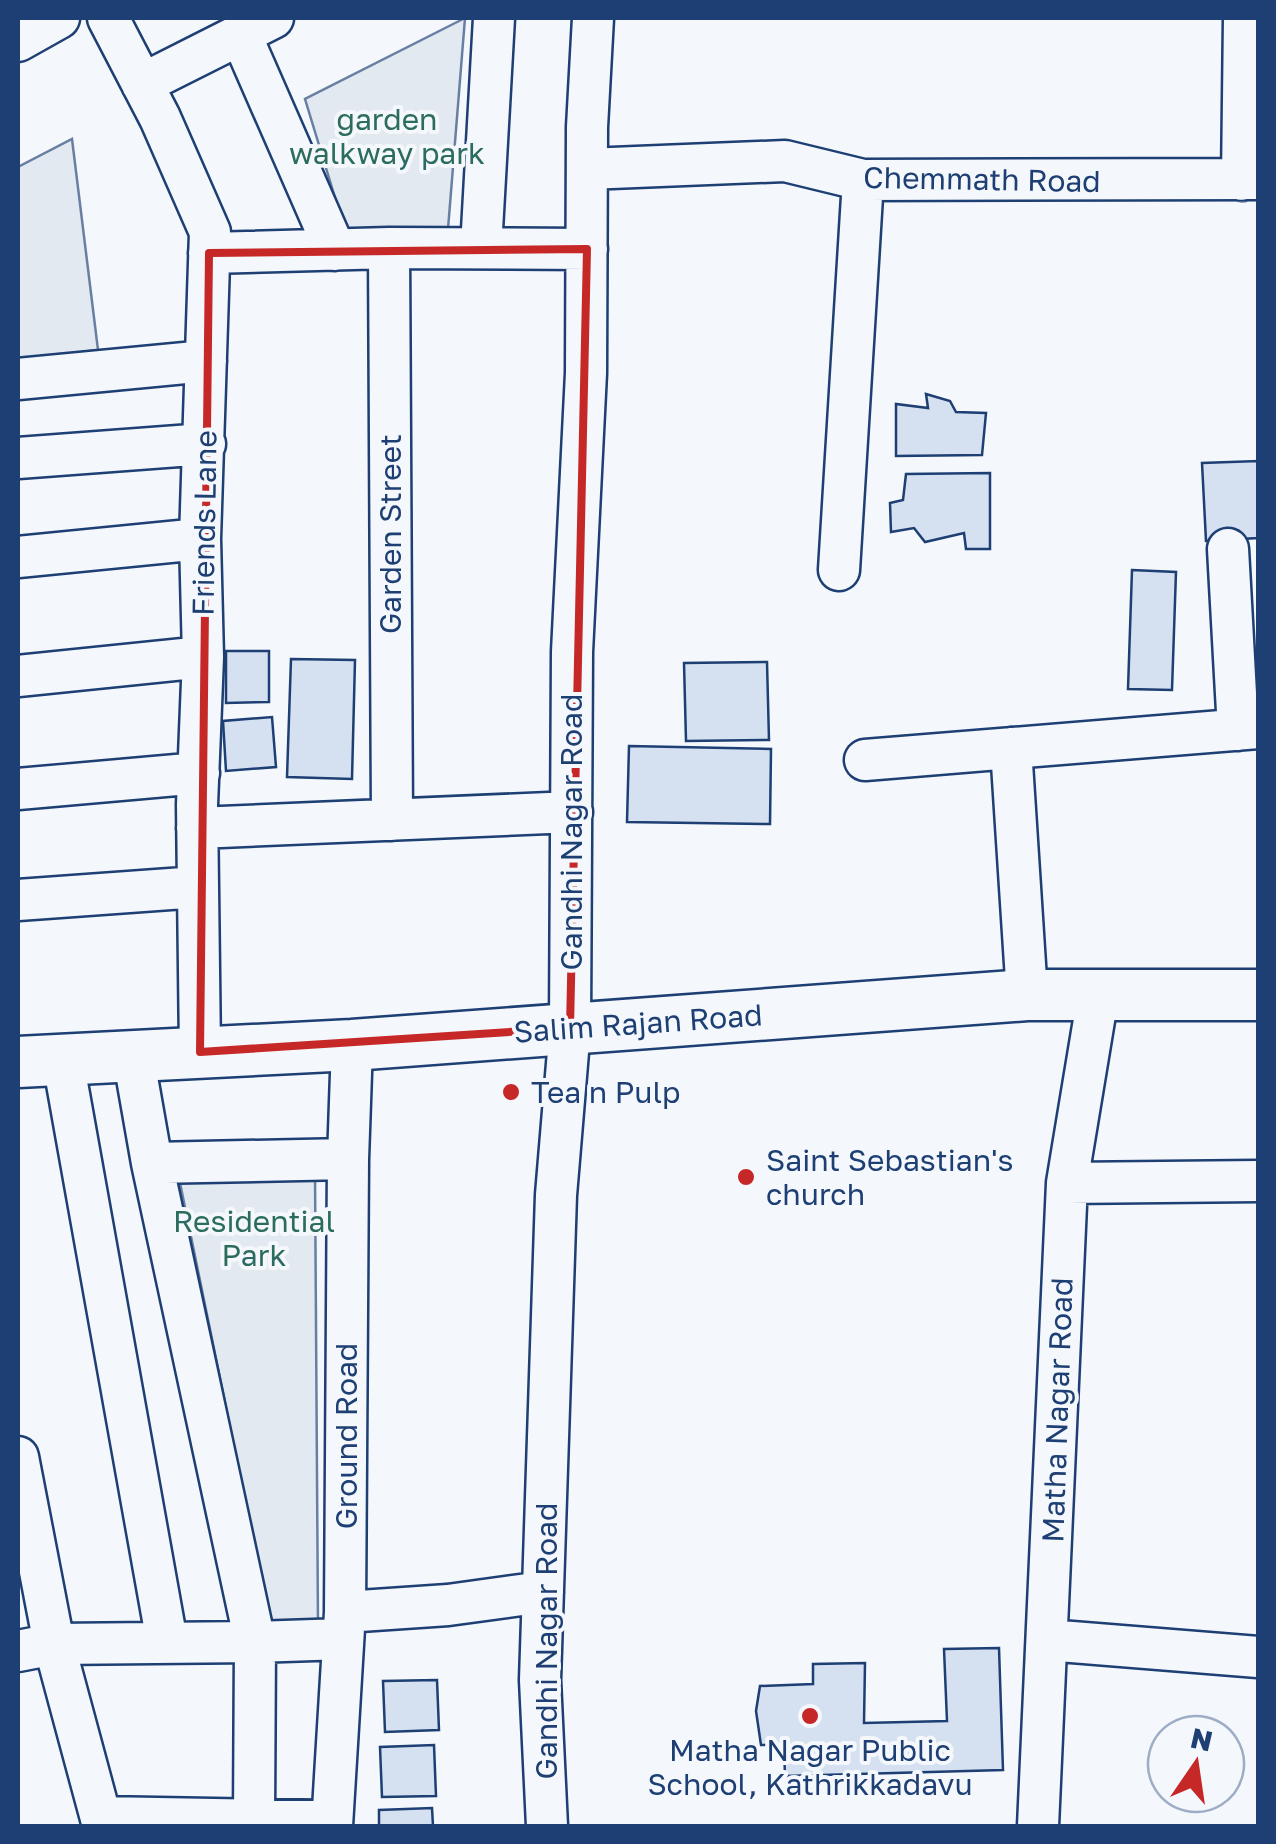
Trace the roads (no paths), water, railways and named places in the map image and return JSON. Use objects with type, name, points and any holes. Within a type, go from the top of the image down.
[{"type":"main road","name":"Salim Rajan Road","points":[[40,1062],[352,1045],[1026,995],[1258,995]]},
{"type":"street","points":[[18,41],[59,18]]},
{"type":"street","name":"Friends Lane","points":[[108,18],[160,118],[210,232],[200,539],[204,657],[197,828],[200,1052]]},
{"type":"street","points":[[481,248],[494,18]]},
{"type":"street","name":"Gandhi Nagar Road","points":[[547,1826],[540,1680],[556,1195],[570,1028],[572,652],[586,373],[587,169],[593,18]]},
{"type":"street","points":[[1244,18],[1250,179]]},
{"type":"street","points":[[142,84],[256,26],[335,250]]},
{"type":"street","name":"Chemmath Road","points":[[587,169],[785,161],[863,180],[1250,179]]},
{"type":"street","points":[[839,570],[863,180]]},
{"type":"street","points":[[209,253],[389,248],[586,249]]},
{"type":"street","name":"Garden Street","points":[[389,248],[392,820]]},
{"type":"street","points":[[18,378],[206,361]]},
{"type":"street","points":[[18,458],[204,444]]},
{"type":"street","points":[[18,558],[200,539]]},
{"type":"street","points":[[865,760],[1248,729],[1228,550]]},
{"type":"street","points":[[18,676],[204,657]]},
{"type":"street","points":[[1011,748],[1026,995]]},
{"type":"street","points":[[18,789],[199,773]]},
{"type":"street","points":[[197,828],[572,812]]},
{"type":"street","points":[[18,900],[198,887]]},
{"type":"street","name":"Matha Nagar Road","points":[[1038,1826],[1066,1183],[1098,996]]},
{"type":"street","name":"Ground Road","points":[[332,1824],[344,1625],[352,1045]]},
{"type":"street","points":[[133,1056],[152,1162],[255,1642],[254,1819]]},
{"type":"street","points":[[40,1062],[167,1642]]},
{"type":"street","points":[[152,1162],[348,1159]]},
{"type":"street","points":[[1066,1183],[1258,1182]]},
{"type":"street","points":[[18,1457],[36,1647],[102,1822],[254,1819],[332,1824]]},
{"type":"street","points":[[36,1647],[255,1642],[448,1604],[543,1592]]},
{"type":"street","points":[[1047,1640],[1258,1657]]},
{"type":"place","name":"Tea n Pulp","points":[[511,1092]]},
{"type":"place","name":"Saint Sebastian's church","points":[[746,1177]]},
{"type":"place","name":"Matha Nagar Public School, Kathrikkadavu","points":[[810,1716]]},
{"type":"park label","name":"garden walkway park","points":[[387,136]]},
{"type":"park label","name":"Residential Park","points":[[254,1238]]}]
